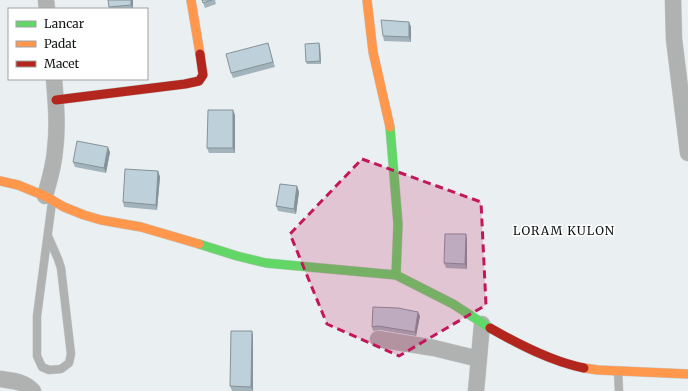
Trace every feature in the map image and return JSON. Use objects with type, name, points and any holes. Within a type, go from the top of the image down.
[{"type":"street","points":[[56,100],[186,84],[199,81],[203,75],[191,0]]},
{"type":"street","points":[[367,0],[373,52],[390,123],[398,224],[396,275]]},
{"type":"street","points":[[673,0],[674,38],[688,153]]},
{"type":"street","points":[[49,198],[56,151],[56,100],[54,80]]},
{"type":"street","points":[[0,181],[18,185],[49,198],[73,211],[101,220],[141,227],[182,238],[237,256],[266,263],[396,275],[453,304],[482,324],[513,341],[568,365],[598,370],[688,374]]},
{"type":"street","points":[[476,391],[482,324]]},
{"type":"street","points":[[378,339],[434,348],[479,359]]},
{"type":"street","points":[[0,379],[20,382],[27,385],[34,391]]},
{"type":"lane","points":[[48,236],[61,268],[71,354],[68,363],[61,369],[48,370],[42,367],[37,356],[37,316],[48,236],[49,198]]},
{"type":"lane","points":[[618,371],[619,391]]},
{"type":"highlighted area","points":[[362,159],[481,202],[486,305],[399,356],[327,324],[290,234]]},
{"type":"building","points":[[108,0],[131,0],[131,5],[109,7]]},
{"type":"building","points":[[202,0],[212,0],[203,3]]},
{"type":"building","points":[[381,20],[409,22],[409,37],[383,36]]},
{"type":"building","points":[[268,43],[273,62],[231,73],[226,54]]},
{"type":"building","points":[[319,43],[320,61],[306,62],[305,44]]},
{"type":"building","points":[[208,110],[233,110],[233,148],[207,148]]},
{"type":"building","points":[[77,141],[108,147],[104,168],[73,162]]},
{"type":"building","points":[[125,169],[158,171],[156,205],[123,202]]},
{"type":"building","points":[[280,184],[297,186],[294,209],[276,206]]},
{"type":"building","points":[[445,234],[466,234],[465,264],[444,263]]},
{"type":"building","points":[[373,307],[398,308],[418,312],[415,332],[378,326],[372,327]]},
{"type":"building","points":[[231,331],[252,331],[251,387],[230,386]]},
{"type":"traffic: fast","points":[[390,127],[398,224],[396,275]]},
{"type":"traffic: fast","points":[[199,244],[266,263],[396,275],[453,304],[490,328]]},
{"type":"traffic: slow","points":[[191,0],[200,54]]},
{"type":"traffic: slow","points":[[367,0],[373,52],[390,127]]},
{"type":"traffic: slow","points":[[0,181],[18,185],[84,215],[101,220],[141,227],[199,244]]},
{"type":"traffic: slow","points":[[584,368],[688,374]]},
{"type":"traffic: jam","points":[[56,100],[199,81],[203,75],[200,54]]},
{"type":"traffic: jam","points":[[490,328],[548,357],[584,368]]},
{"type":"district","name":"LORAM KULON","points":[[564,231]]}]
